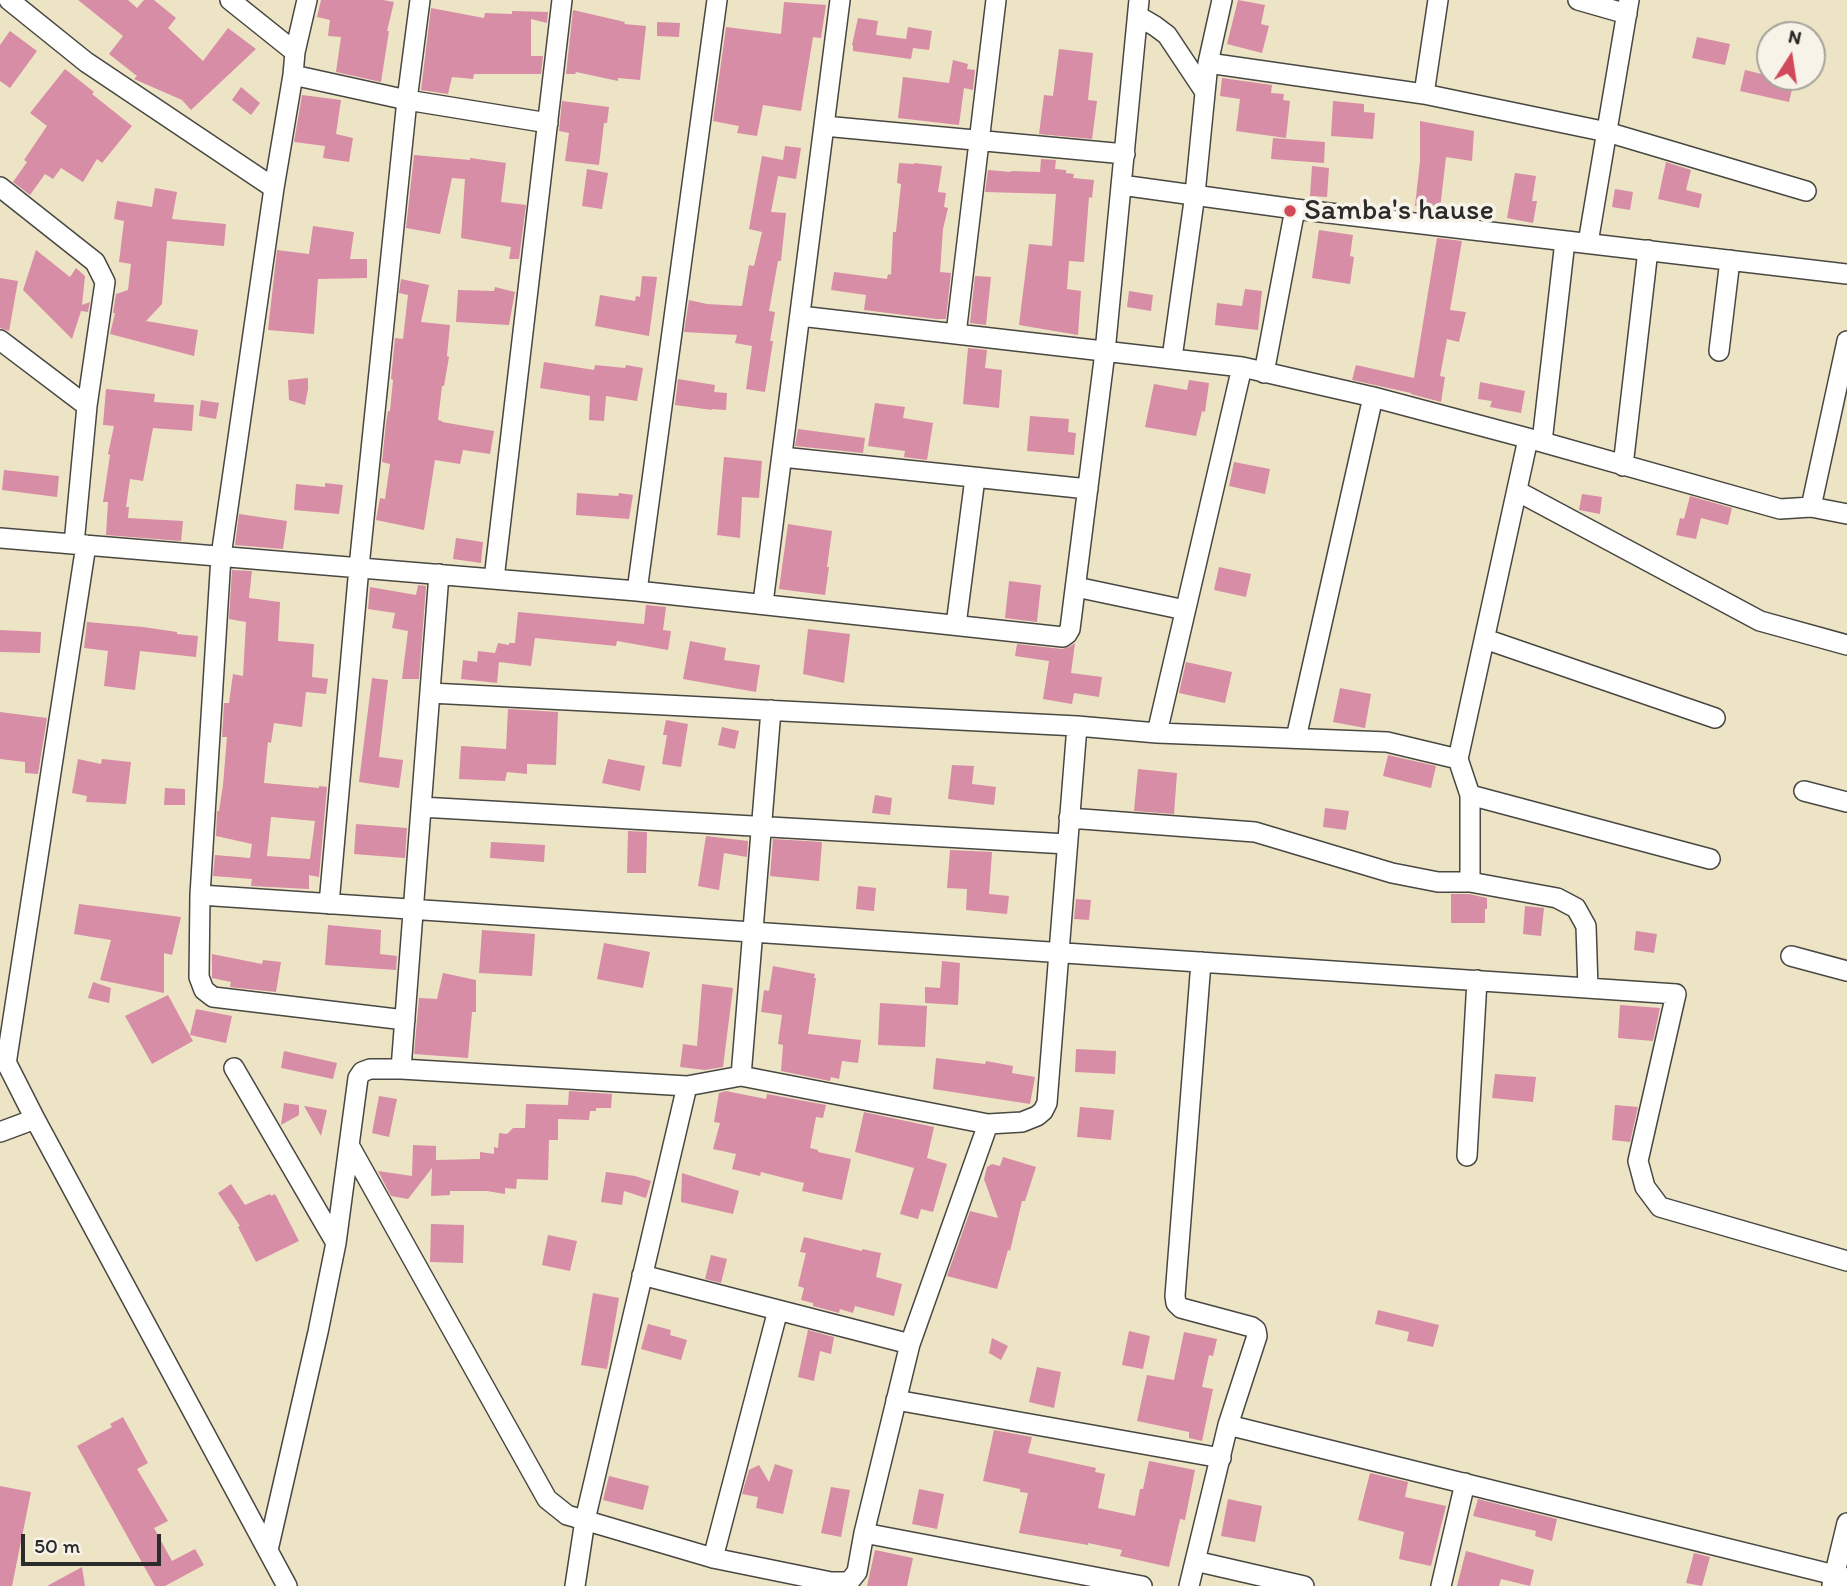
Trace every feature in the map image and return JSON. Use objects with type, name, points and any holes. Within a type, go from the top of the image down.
[{"type":"street","points":[[9,0],[86,62],[274,188]]},
{"type":"street","points":[[230,0],[295,52]]},
{"type":"street","points":[[307,0],[295,52],[220,556],[200,895],[199,977],[204,990],[213,997],[405,1020]]},
{"type":"street","points":[[329,904],[359,568],[419,0]]},
{"type":"street","points":[[494,579],[562,0]]},
{"type":"street","points":[[637,591],[717,0]]},
{"type":"street","points":[[763,603],[840,0]]},
{"type":"street","points":[[956,334],[996,0]]},
{"type":"street","points":[[1172,358],[1195,194],[1208,64],[1222,0]]},
{"type":"street","points":[[1424,94],[1438,0]]},
{"type":"street","points":[[1578,0],[1628,7],[1588,243]]},
{"type":"street","points":[[1138,8],[1167,35],[1205,92]]},
{"type":"street","points":[[0,538],[637,591],[1063,637],[1070,629],[1105,352],[1138,8]]},
{"type":"street","points":[[1208,64],[1424,94],[1607,132],[1806,191]]},
{"type":"street","points":[[293,75],[407,100],[548,123]]},
{"type":"street","points":[[824,126],[1125,154]]},
{"type":"street","points":[[1121,185],[1295,209],[1847,274]]},
{"type":"street","points":[[0,187],[95,262],[106,282],[87,406],[80,545],[3,1057],[287,1586]]},
{"type":"street","points":[[1264,373],[1295,209]]},
{"type":"street","points":[[1470,882],[1470,794],[1458,759],[1517,491],[1535,441],[1566,241]]},
{"type":"street","points":[[1623,466],[1648,250]]},
{"type":"street","points":[[1719,351],[1730,260]]},
{"type":"street","points":[[800,316],[1241,367],[1373,397],[1780,509],[1811,507],[1847,514]]},
{"type":"street","points":[[0,340],[87,406]]},
{"type":"street","points":[[1811,507],[1844,372],[1847,341]]},
{"type":"street","points":[[1157,733],[1241,367]]},
{"type":"street","points":[[1296,738],[1373,397]]},
{"type":"street","points":[[782,457],[1088,489]]},
{"type":"street","points":[[956,625],[975,478]]},
{"type":"street","points":[[1517,491],[1760,621],[1847,645]]},
{"type":"street","points":[[401,1069],[439,574]]},
{"type":"street","points":[[1076,587],[1185,610]]},
{"type":"street","points":[[1485,639],[1714,719]]},
{"type":"street","points":[[430,693],[1077,726],[1157,733],[1387,742],[1458,759]]},
{"type":"street","points":[[740,1076],[771,710]]},
{"type":"street","points":[[268,1550],[336,1243],[358,1077],[362,1072],[370,1069],[401,1069],[687,1086],[740,1076],[988,1124],[1022,1122],[1037,1116],[1047,1103],[1077,726]]},
{"type":"street","points":[[1804,791],[1847,802]]},
{"type":"street","points":[[1470,794],[1710,859]]},
{"type":"street","points":[[421,807],[1067,844]]},
{"type":"street","points":[[1069,818],[1255,832],[1392,873],[1438,882],[1470,882],[1556,898],[1576,908],[1586,926],[1588,988]]},
{"type":"street","points":[[200,895],[1676,994],[1638,1161],[1645,1188],[1660,1207],[1847,1261]]},
{"type":"street","points":[[1791,956],[1847,971]]},
{"type":"street","points":[[1189,1586],[1228,1425],[1256,1336],[1256,1330],[1252,1327],[1181,1308],[1176,1303],[1201,962]]},
{"type":"street","points":[[1467,1156],[1477,980]]},
{"type":"street","points":[[234,1068],[336,1243]]},
{"type":"street","points":[[575,1586],[585,1520],[687,1086]]},
{"type":"street","points":[[0,1132],[35,1119]]},
{"type":"street","points":[[349,1145],[547,1499],[567,1516],[713,1559],[831,1582],[849,1582],[857,1572],[910,1344],[988,1124]]},
{"type":"street","points":[[642,1275],[910,1344]]},
{"type":"street","points":[[713,1559],[778,1310]]},
{"type":"street","points":[[896,1400],[1221,1458]]},
{"type":"street","points":[[1228,1425],[1838,1579],[1847,1522]]},
{"type":"street","points":[[1441,1586],[1465,1483]]},
{"type":"street","points":[[864,1533],[1142,1586]]},
{"type":"street","points":[[1195,1561],[1304,1586]]},
{"type":"building","points":[[78,0],[128,0],[137,8],[144,0],[154,0],[176,18],[168,28],[203,61],[228,28],[256,49],[191,110],[182,100],[134,79],[137,76],[109,54],[123,36]]},
{"type":"building","points":[[321,0],[394,2],[387,31],[381,82],[336,72],[341,37],[328,36],[330,20],[317,17]]},
{"type":"building","points":[[1238,0],[1265,5],[1261,24],[1269,26],[1262,53],[1227,44]]},
{"type":"building","points":[[784,2],[826,5],[821,38],[813,37],[801,111],[763,105],[757,136],[737,133],[739,126],[713,121],[726,27],[781,34]]},
{"type":"building","points":[[431,8],[484,18],[485,13],[548,12],[547,23],[531,19],[531,56],[543,56],[541,74],[474,74],[473,79],[452,77],[448,94],[421,90]]},
{"type":"building","points":[[573,10],[625,22],[624,24],[646,26],[640,80],[618,78],[618,81],[576,72],[566,74]]},
{"type":"building","points":[[858,18],[878,21],[876,35],[906,39],[908,27],[932,31],[929,50],[913,48],[911,59],[853,51]]},
{"type":"building","points":[[657,22],[680,23],[679,37],[657,36]]},
{"type":"building","points":[[10,31],[37,51],[10,88],[0,81],[0,45]]},
{"type":"building","points":[[1697,37],[1730,44],[1725,65],[1692,58]]},
{"type":"building","points":[[1059,49],[1093,53],[1088,100],[1097,101],[1092,139],[1039,134],[1044,95],[1053,96]]},
{"type":"building","points":[[953,60],[968,64],[967,69],[975,70],[973,90],[964,88],[959,125],[898,118],[903,77],[949,83]]},
{"type":"building","points":[[65,69],[132,126],[102,163],[97,159],[83,182],[61,168],[53,179],[45,174],[30,195],[13,182],[47,126],[30,113]]},
{"type":"building","points":[[1745,70],[1756,73],[1756,91],[1792,91],[1789,102],[1740,91]]},
{"type":"building","points":[[1222,78],[1272,85],[1271,93],[1284,94],[1283,100],[1290,101],[1286,138],[1236,131],[1240,99],[1220,96]]},
{"type":"building","points":[[241,87],[260,103],[251,115],[232,100]]},
{"type":"building","points":[[302,95],[341,100],[336,134],[353,138],[349,162],[323,158],[325,146],[294,142]]},
{"type":"building","points":[[562,101],[609,107],[607,123],[604,123],[599,165],[565,161],[569,133],[559,131]]},
{"type":"building","points":[[1333,101],[1364,104],[1364,112],[1375,113],[1373,139],[1331,136]]},
{"type":"building","points":[[1420,121],[1474,131],[1472,161],[1446,157],[1440,209],[1415,206],[1420,161]]},
{"type":"building","points":[[1273,138],[1325,142],[1324,163],[1271,159]]},
{"type":"building","points":[[785,146],[801,148],[796,179],[778,176],[771,212],[786,213],[781,261],[778,261],[769,311],[775,312],[765,392],[746,389],[752,346],[735,343],[737,335],[684,332],[689,300],[742,306],[749,265],[754,266],[762,232],[749,229],[762,156],[783,160]]},
{"type":"building","points":[[414,155],[506,163],[501,202],[526,205],[519,259],[509,259],[511,247],[461,238],[465,179],[452,178],[440,234],[406,228]]},
{"type":"building","points":[[1041,159],[1056,160],[1055,169],[1074,174],[1073,178],[1094,180],[1092,198],[1089,197],[1084,262],[1069,261],[1067,289],[1081,291],[1078,335],[1019,325],[1029,244],[1052,246],[1056,194],[985,192],[988,170],[1040,172]]},
{"type":"building","points":[[1666,162],[1691,170],[1686,190],[1702,194],[1699,208],[1658,199]]},
{"type":"building","points":[[899,163],[942,166],[938,192],[946,193],[944,207],[948,208],[943,229],[940,272],[951,273],[946,319],[864,310],[866,295],[831,290],[834,272],[887,279],[888,274],[891,275],[893,232],[896,232],[901,184],[897,183]]},
{"type":"building","points":[[1312,166],[1329,168],[1327,197],[1310,196]]},
{"type":"building","points":[[587,169],[608,173],[602,209],[582,206]]},
{"type":"building","points":[[1515,173],[1536,176],[1532,201],[1537,201],[1533,223],[1507,218]]},
{"type":"building","points":[[155,188],[177,192],[172,219],[226,224],[224,246],[167,241],[162,304],[146,321],[198,330],[194,356],[110,334],[116,294],[128,290],[131,264],[119,262],[124,221],[114,219],[117,201],[152,207]]},
{"type":"building","points":[[1615,189],[1633,192],[1630,210],[1612,207]]},
{"type":"building","points":[[313,226],[354,232],[350,259],[367,259],[367,278],[318,279],[314,334],[268,330],[277,250],[309,254]]},
{"type":"building","points":[[1319,230],[1353,235],[1350,256],[1354,257],[1350,284],[1312,278]]},
{"type":"building","points":[[1437,238],[1462,241],[1450,310],[1466,312],[1459,342],[1447,339],[1440,376],[1445,377],[1441,402],[1352,380],[1356,365],[1414,378]]},
{"type":"building","points":[[36,250],[70,277],[76,268],[85,276],[82,305],[90,302],[88,312],[81,311],[72,339],[23,290]]},
{"type":"building","points":[[642,276],[657,277],[649,336],[595,326],[600,295],[635,301],[636,296],[640,297]]},
{"type":"building","points":[[975,276],[991,277],[986,325],[970,323]]},
{"type":"building","points":[[0,278],[18,281],[9,331],[0,328]]},
{"type":"building","points":[[401,279],[429,285],[421,322],[450,325],[449,357],[438,420],[494,431],[490,454],[463,450],[460,464],[435,460],[424,530],[376,520],[380,498],[385,499],[390,464],[382,462],[390,411],[395,338],[403,339],[408,295],[399,293]]},
{"type":"building","points":[[495,287],[515,292],[509,325],[456,322],[458,290],[494,291]]},
{"type":"building","points":[[1245,289],[1262,291],[1258,330],[1215,325],[1217,303],[1242,306]]},
{"type":"building","points":[[1129,291],[1153,295],[1151,311],[1127,307]]},
{"type":"building","points":[[968,348],[987,350],[985,368],[1002,370],[999,408],[963,404]]},
{"type":"building","points":[[544,362],[594,370],[595,365],[643,368],[637,401],[606,396],[604,421],[589,420],[590,396],[540,388]]},
{"type":"building","points":[[308,378],[305,405],[289,400],[288,380]]},
{"type":"building","points":[[678,379],[715,385],[714,392],[727,393],[726,410],[675,405]]},
{"type":"building","points":[[1189,380],[1209,383],[1205,412],[1202,411],[1196,436],[1145,427],[1154,384],[1187,390]]},
{"type":"building","points":[[1480,382],[1525,391],[1521,413],[1490,407],[1492,401],[1478,399]]},
{"type":"building","points":[[106,389],[155,394],[154,402],[194,405],[192,431],[153,428],[143,481],[130,479],[126,507],[129,507],[128,518],[183,521],[181,541],[106,535],[108,502],[103,502],[114,426],[103,425]]},
{"type":"building","points":[[201,400],[219,403],[216,419],[199,416]]},
{"type":"building","points":[[875,403],[905,407],[903,418],[933,423],[927,460],[904,457],[905,451],[868,446]]},
{"type":"building","points":[[1030,416],[1069,419],[1068,432],[1076,433],[1074,455],[1027,451]]},
{"type":"building","points":[[798,429],[865,438],[863,453],[795,446]]},
{"type":"building","points":[[724,457],[762,461],[759,498],[742,497],[740,538],[717,535]]},
{"type":"building","points":[[1234,462],[1270,469],[1265,494],[1229,486]]},
{"type":"building","points":[[4,470],[59,476],[57,497],[2,490]]},
{"type":"building","points":[[325,483],[343,485],[339,514],[294,510],[296,484],[325,487]]},
{"type":"building","points":[[577,493],[633,495],[629,519],[576,515]]},
{"type":"building","points":[[1582,494],[1602,497],[1600,514],[1579,510]]},
{"type":"building","points":[[1690,496],[1732,508],[1728,525],[1701,518],[1696,539],[1676,535],[1680,518],[1684,519]]},
{"type":"building","points":[[239,514],[287,521],[283,549],[235,545]]},
{"type":"building","points":[[788,524],[832,531],[825,595],[779,589]]},
{"type":"building","points":[[456,538],[483,542],[481,563],[453,559]]},
{"type":"building","points":[[1219,567],[1251,574],[1246,597],[1214,590]]},
{"type":"building","points":[[232,570],[252,571],[249,598],[280,602],[278,641],[314,644],[312,677],[328,679],[326,694],[306,692],[302,727],[274,723],[271,743],[268,742],[264,783],[327,787],[319,877],[309,875],[309,889],[251,886],[252,879],[213,876],[215,855],[250,858],[252,844],[216,836],[227,737],[222,737],[224,703],[229,703],[233,674],[243,676],[246,622],[229,619]],"holes":[[[271,817],[315,821],[310,859],[267,856]]]},
{"type":"building","points":[[1009,581],[1041,585],[1037,622],[1005,618]]},
{"type":"building","points":[[418,585],[426,586],[419,679],[402,679],[408,631],[392,628],[395,613],[368,609],[370,587],[416,595]]},
{"type":"building","points":[[646,605],[666,607],[663,630],[671,631],[668,650],[617,641],[616,646],[535,638],[531,666],[499,662],[497,683],[461,679],[463,660],[477,662],[478,651],[495,653],[498,643],[515,643],[518,612],[644,624]]},
{"type":"building","points":[[87,622],[198,636],[196,657],[140,651],[135,690],[104,686],[108,651],[84,648]]},
{"type":"building","points":[[808,629],[850,634],[844,683],[803,674]]},
{"type":"building","points":[[0,630],[41,632],[40,653],[0,652]]},
{"type":"building","points":[[690,641],[726,648],[724,660],[760,665],[756,692],[683,679]]},
{"type":"building","points":[[1075,643],[1071,673],[1102,677],[1099,697],[1074,693],[1072,704],[1043,699],[1049,661],[1015,656],[1017,644],[1062,649]]},
{"type":"building","points":[[1186,662],[1232,672],[1225,703],[1179,693]]},
{"type":"building","points":[[372,678],[388,680],[379,757],[403,760],[399,788],[359,782]]},
{"type":"building","points":[[1340,688],[1371,694],[1365,728],[1333,722]]},
{"type":"building","points":[[508,709],[558,712],[556,765],[527,764],[527,774],[507,772],[505,781],[459,779],[461,746],[506,749]]},
{"type":"building","points":[[0,712],[47,718],[38,774],[25,773],[25,762],[0,759]]},
{"type":"building","points":[[666,720],[688,724],[681,767],[662,764],[667,735],[663,735]]},
{"type":"building","points":[[722,727],[739,731],[735,749],[718,745]]},
{"type":"building","points":[[1388,755],[1436,766],[1431,788],[1383,776]]},
{"type":"building","points":[[78,759],[101,764],[102,759],[131,762],[126,804],[86,802],[87,796],[72,793]]},
{"type":"building","points":[[608,759],[645,766],[640,791],[602,783]]},
{"type":"building","points":[[952,765],[974,766],[972,784],[996,787],[994,805],[948,799]]},
{"type":"building","points":[[1138,769],[1177,773],[1174,814],[1134,811]]},
{"type":"building","points":[[165,788],[185,789],[185,805],[164,805]]},
{"type":"building","points":[[875,795],[892,798],[890,815],[872,813]]},
{"type":"building","points":[[1325,808],[1349,811],[1346,830],[1323,827]]},
{"type":"building","points":[[356,824],[407,828],[405,858],[354,854]]},
{"type":"building","points":[[628,831],[647,832],[646,873],[627,873]]},
{"type":"building","points":[[706,836],[748,841],[747,857],[724,853],[719,890],[698,886]]},
{"type":"building","points":[[773,839],[822,842],[819,881],[770,876]]},
{"type":"building","points":[[491,842],[545,845],[544,862],[490,858]]},
{"type":"building","points":[[950,850],[992,852],[989,894],[1009,896],[1007,914],[966,910],[967,889],[947,888]]},
{"type":"building","points":[[858,886],[876,888],[874,911],[856,909]]},
{"type":"building","points":[[1451,894],[1487,898],[1485,923],[1451,923]]},
{"type":"building","points":[[1076,899],[1091,900],[1089,920],[1074,919]]},
{"type":"building","points":[[79,904],[181,917],[172,955],[164,953],[164,993],[100,980],[111,940],[74,934]]},
{"type":"building","points":[[1525,906],[1544,908],[1541,936],[1523,934]]},
{"type":"building","points":[[328,925],[381,930],[380,954],[397,956],[396,970],[325,965]]},
{"type":"building","points":[[482,930],[535,934],[532,976],[479,973]]},
{"type":"building","points":[[1636,931],[1657,934],[1654,953],[1634,950]]},
{"type":"building","points":[[604,943],[650,952],[643,988],[597,979]]},
{"type":"building","points":[[212,954],[262,964],[263,960],[281,962],[276,992],[230,987],[231,982],[212,978]]},
{"type":"building","points":[[942,961],[960,963],[958,1005],[925,1003],[925,987],[940,988]]},
{"type":"building","points":[[773,966],[815,974],[808,1034],[861,1040],[858,1063],[842,1061],[839,1079],[831,1077],[830,1081],[781,1071],[783,1045],[778,1044],[782,1015],[761,1012],[764,990],[769,991]]},
{"type":"building","points":[[443,973],[476,980],[476,1012],[472,1012],[468,1058],[414,1054],[419,998],[437,999]]},
{"type":"building","points":[[93,982],[111,988],[109,1003],[88,998]]},
{"type":"building","points":[[702,984],[733,988],[723,1067],[705,1070],[680,1067],[683,1044],[697,1046]]},
{"type":"building","points":[[168,995],[193,1041],[152,1064],[125,1016]]},
{"type":"building","points":[[880,1003],[927,1006],[925,1047],[878,1045]]},
{"type":"building","points":[[1620,1005],[1660,1008],[1653,1041],[1618,1038]]},
{"type":"building","points":[[196,1009],[232,1016],[226,1043],[190,1035]]},
{"type":"building","points":[[1076,1049],[1116,1051],[1115,1074],[1075,1072]]},
{"type":"building","points":[[284,1051],[337,1063],[333,1079],[281,1068]]},
{"type":"building","points":[[936,1058],[985,1064],[986,1061],[1013,1066],[1012,1073],[1035,1077],[1030,1104],[933,1089]]},
{"type":"building","points":[[1495,1074],[1536,1077],[1533,1102],[1492,1098]]},
{"type":"building","points":[[569,1091],[612,1094],[611,1108],[596,1108],[596,1111],[590,1111],[589,1120],[558,1119],[558,1140],[549,1140],[548,1180],[517,1179],[516,1189],[505,1188],[505,1194],[450,1191],[450,1195],[431,1196],[432,1168],[408,1199],[391,1196],[378,1171],[412,1176],[413,1145],[436,1146],[436,1160],[480,1159],[480,1152],[494,1154],[494,1147],[498,1148],[499,1133],[507,1134],[513,1128],[525,1128],[526,1104],[568,1105]]},
{"type":"building","points":[[726,1091],[766,1099],[767,1094],[826,1105],[823,1118],[816,1117],[810,1148],[851,1159],[842,1200],[802,1191],[804,1183],[761,1172],[760,1176],[732,1169],[736,1154],[713,1149],[720,1123],[714,1122],[719,1093]]},
{"type":"building","points":[[379,1096],[397,1099],[389,1137],[372,1133]]},
{"type":"building","points":[[284,1103],[299,1105],[299,1115],[281,1125]]},
{"type":"building","points":[[1615,1105],[1638,1107],[1630,1142],[1612,1140]]},
{"type":"building","points":[[304,1106],[327,1110],[321,1136]]},
{"type":"building","points":[[1080,1107],[1114,1110],[1111,1140],[1077,1137]]},
{"type":"building","points":[[864,1112],[934,1127],[927,1158],[947,1164],[933,1212],[921,1209],[918,1219],[900,1214],[914,1168],[855,1152]]},
{"type":"building","points":[[1003,1157],[1036,1167],[1025,1201],[1022,1201],[1010,1251],[1008,1250],[997,1289],[947,1276],[970,1211],[998,1218],[984,1179],[987,1167],[992,1164],[1000,1166]]},
{"type":"building","points":[[606,1172],[651,1181],[646,1198],[624,1191],[622,1205],[601,1202]]},
{"type":"building","points":[[682,1173],[739,1191],[733,1214],[681,1202]]},
{"type":"building","points":[[231,1184],[245,1205],[275,1194],[299,1241],[256,1262],[238,1227],[240,1226],[218,1193]]},
{"type":"building","points":[[431,1224],[464,1225],[463,1263],[430,1262]]},
{"type":"building","points":[[548,1235],[577,1241],[570,1271],[542,1265]]},
{"type":"building","points":[[804,1237],[881,1253],[876,1277],[902,1284],[894,1316],[855,1306],[853,1313],[840,1309],[839,1313],[801,1300],[804,1288],[798,1286],[806,1253],[800,1252]]},
{"type":"building","points":[[711,1255],[727,1259],[721,1283],[705,1279]]},
{"type":"building","points":[[593,1293],[619,1298],[607,1369],[581,1365]]},
{"type":"building","points":[[1378,1310],[1439,1325],[1433,1347],[1407,1341],[1409,1332],[1375,1324]]},
{"type":"building","points":[[648,1324],[671,1330],[670,1335],[687,1340],[681,1360],[641,1349]]},
{"type":"building","points":[[808,1330],[834,1337],[831,1354],[820,1351],[814,1381],[798,1377]]},
{"type":"building","points":[[1129,1331],[1150,1336],[1143,1369],[1122,1365]]},
{"type":"building","points":[[1184,1332],[1217,1339],[1213,1356],[1209,1355],[1202,1387],[1213,1389],[1202,1441],[1189,1438],[1189,1432],[1137,1421],[1147,1375],[1174,1380]]},
{"type":"building","points":[[992,1338],[1008,1346],[1001,1360],[989,1353]]},
{"type":"building","points":[[1037,1367],[1061,1372],[1054,1408],[1029,1402]]},
{"type":"building","points":[[123,1417],[148,1463],[137,1469],[168,1521],[154,1528],[172,1561],[195,1549],[204,1565],[165,1586],[155,1586],[77,1446],[112,1427],[110,1424]]},
{"type":"building","points":[[994,1430],[1032,1437],[1028,1453],[1096,1468],[1095,1472],[1105,1474],[1098,1508],[1135,1516],[1149,1461],[1195,1470],[1185,1520],[1180,1519],[1169,1567],[1120,1556],[1122,1550],[1019,1533],[1028,1493],[983,1481]]},
{"type":"building","points":[[775,1464],[793,1470],[783,1514],[756,1508],[758,1497],[742,1494],[749,1470],[759,1465],[769,1482]]},
{"type":"building","points":[[1370,1473],[1408,1482],[1405,1497],[1446,1506],[1431,1566],[1399,1559],[1404,1532],[1358,1520]]},
{"type":"building","points":[[609,1476],[649,1486],[643,1510],[603,1500]]},
{"type":"building","points":[[0,1486],[31,1492],[12,1586],[0,1586]]},
{"type":"building","points":[[831,1487],[850,1490],[841,1537],[821,1533]]},
{"type":"building","points":[[919,1489],[944,1494],[937,1529],[912,1524]]},
{"type":"building","points":[[1228,1499],[1262,1506],[1255,1542],[1221,1536]]},
{"type":"building","points":[[1478,1499],[1557,1519],[1552,1541],[1535,1536],[1536,1531],[1473,1516]]},
{"type":"building","points":[[875,1550],[913,1558],[907,1586],[867,1586]]},
{"type":"building","points":[[1466,1551],[1534,1570],[1530,1586],[1501,1579],[1499,1586],[1457,1586]]},
{"type":"building","points":[[1694,1553],[1710,1557],[1702,1586],[1686,1583]]},
{"type":"building","points":[[82,1567],[85,1586],[47,1586]]},
{"type":"place","name":"Samba's hause","points":[[1290,211]]}]
